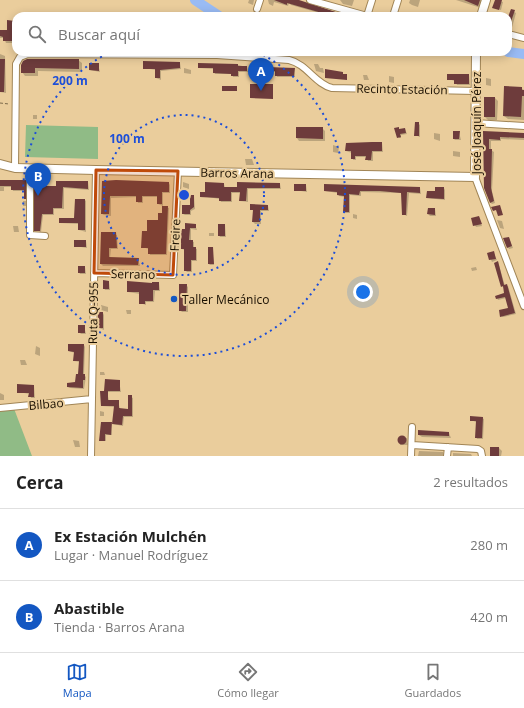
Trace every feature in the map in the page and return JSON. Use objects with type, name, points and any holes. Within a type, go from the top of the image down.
[{"type":"main road","points":[[482,12],[486,0]]},
{"type":"main road","name":"José Joaquín Pérez","points":[[475,177],[476,56]]},
{"type":"main road","name":"Barros Arana","points":[[0,164],[15,168],[475,177]]},
{"type":"street","points":[[257,9],[260,0]]},
{"type":"street","points":[[310,0],[353,12]]},
{"type":"street","points":[[368,12],[372,0]]},
{"type":"street","points":[[394,12],[398,0]]},
{"type":"street","points":[[512,35],[524,38]]},
{"type":"street","name":"Recinto Estación","points":[[16,105],[16,64],[20,57],[23,56]]},
{"type":"street","name":"Recinto Estación","points":[[231,56],[298,62],[322,84],[328,87],[378,90],[476,91]]},
{"type":"street","points":[[15,168],[16,105]]},
{"type":"street","points":[[475,123],[524,126]]},
{"type":"street","points":[[30,168],[30,235],[45,236]]},
{"type":"street","name":"Ruta Q-955","points":[[91,456],[96,170]]},
{"type":"street","name":"Freire","points":[[173,275],[178,171]]},
{"type":"street","name":"José Joaquín Pérez","points":[[475,177],[524,306]]},
{"type":"street","name":"Serrano","points":[[94,273],[173,275]]},
{"type":"street","name":"Bilbao","points":[[0,408],[92,399]]},
{"type":"street","points":[[411,456],[412,426]]},
{"type":"street","points":[[412,445],[478,449],[482,453]]},
{"type":"street","points":[[447,456],[448,447]]},
{"type":"path","points":[[0,103],[16,105]]},
{"type":"highlighted area","points":[[96,170],[178,171],[173,275],[94,273]]},
{"type":"green space","points":[[26,125],[98,127],[98,159],[25,157]]},
{"type":"green space","points":[[13,406],[32,456],[0,456],[0,409]]},
{"type":"building","points":[[274,0],[299,0],[336,12],[318,12],[287,3],[287,5]]},
{"type":"building","points":[[464,0],[480,0],[478,6]]},
{"type":"building","points":[[495,0],[502,0],[499,10],[492,8]]},
{"type":"building","points":[[511,9],[515,10],[512,19],[512,12],[510,12]]},
{"type":"building","points":[[7,20],[12,21],[12,41],[3,41],[3,37],[0,36],[0,30],[7,30]]},
{"type":"building","points":[[0,59],[5,59],[4,92],[0,92]]},
{"type":"building","points":[[27,59],[79,59],[79,69],[35,68],[35,73],[21,73],[21,65],[23,61]]},
{"type":"building","points":[[143,61],[180,62],[180,68],[160,70],[160,78],[155,78],[155,69],[143,69]]},
{"type":"building","points":[[89,63],[99,63],[99,71],[89,70]]},
{"type":"building","points":[[198,63],[238,64],[238,66],[247,66],[247,71],[238,71],[238,76],[231,76],[231,74],[213,73],[213,68],[198,68]]},
{"type":"building","points":[[262,64],[267,64],[267,67],[295,68],[294,76],[275,76],[275,71],[256,73],[256,67],[261,67]]},
{"type":"building","points":[[325,69],[347,74],[347,80],[325,78]]},
{"type":"building","points":[[447,74],[469,74],[469,84],[454,84],[454,80],[447,80]]},
{"type":"building","points":[[250,84],[273,84],[273,99],[250,98]]},
{"type":"building","points":[[222,86],[237,86],[237,91],[222,91]]},
{"type":"building","points":[[504,86],[522,87],[522,90],[524,90],[524,96],[522,96],[521,117],[503,116]]},
{"type":"building","points":[[484,97],[495,97],[495,117],[484,117]]},
{"type":"building","points":[[415,122],[419,122],[419,136],[414,136]]},
{"type":"building","points":[[296,127],[323,127],[323,139],[296,138]]},
{"type":"building","points":[[399,127],[399,129],[405,128],[406,133],[400,134],[401,137],[397,138],[394,128]]},
{"type":"building","points":[[453,131],[460,131],[459,139],[453,139]]},
{"type":"building","points":[[483,131],[524,133],[524,138],[500,137],[500,140],[489,139],[489,149],[492,149],[491,188],[494,201],[490,203],[484,188]]},
{"type":"building","points":[[382,142],[382,151],[372,151],[371,160],[365,160],[366,156],[355,156],[355,159],[351,159],[351,151],[345,151],[346,143]]},
{"type":"building","points":[[0,180],[26,180],[26,199],[24,199],[24,190],[11,190],[11,186],[0,186]]},
{"type":"building","points":[[116,180],[169,182],[169,192],[162,192],[162,204],[157,204],[157,196],[142,196],[142,202],[136,202],[136,196],[110,196],[109,214],[101,214],[102,181]]},
{"type":"building","points":[[56,181],[88,181],[88,189],[63,187],[62,208],[53,208],[53,214],[42,214],[40,231],[34,231],[34,182],[40,182],[40,186],[56,186]]},
{"type":"building","points":[[205,182],[224,183],[224,187],[237,187],[237,182],[280,183],[280,188],[247,188],[246,201],[239,201],[240,192],[231,192],[231,201],[219,201],[219,198],[200,197],[200,192],[205,192]]},
{"type":"building","points":[[294,184],[306,184],[306,191],[294,191]]},
{"type":"building","points":[[324,184],[420,187],[420,193],[407,192],[406,215],[402,215],[401,193],[380,191],[360,191],[359,195],[349,194],[349,212],[343,212],[344,196],[337,195],[337,192],[324,191]]},
{"type":"building","points":[[435,187],[444,187],[444,199],[426,198],[427,191],[435,191]]},
{"type":"building","points":[[190,195],[194,195],[194,207],[190,210],[190,214],[182,214],[182,205],[190,205]]},
{"type":"building","points":[[75,199],[85,199],[85,230],[78,230],[78,223],[59,223],[59,218],[74,218]]},
{"type":"building","points":[[250,204],[268,205],[268,210],[260,210],[260,222],[252,222],[253,210],[250,210]]},
{"type":"building","points":[[500,205],[503,215],[498,216],[496,210],[493,211],[491,207]]},
{"type":"building","points":[[162,206],[168,206],[166,254],[148,254],[148,248],[141,248],[142,231],[147,231],[147,220],[158,220],[158,213],[162,213]]},
{"type":"building","points":[[428,208],[435,208],[435,215],[427,214]]},
{"type":"building","points":[[479,216],[482,224],[473,226],[471,218]]},
{"type":"building","points":[[185,223],[196,224],[196,228],[190,228],[189,240],[193,240],[193,247],[196,247],[196,260],[191,260],[191,271],[184,271],[184,249],[181,249],[181,231],[182,229],[185,229]]},
{"type":"building","points":[[218,224],[225,224],[225,236],[218,236]]},
{"type":"building","points":[[101,232],[116,232],[117,248],[109,248],[109,257],[139,258],[138,265],[100,264]]},
{"type":"building","points":[[509,237],[512,246],[507,248],[503,238]]},
{"type":"building","points":[[74,240],[86,240],[86,247],[74,247]]},
{"type":"building","points":[[208,247],[213,247],[214,264],[208,264]]},
{"type":"building","points":[[494,251],[496,259],[489,260],[487,253]]},
{"type":"building","points":[[498,261],[504,285],[507,284],[515,313],[500,317],[499,310],[508,308],[505,297],[496,299],[495,296],[504,293],[503,286],[501,287],[494,263]]},
{"type":"building","points":[[78,266],[85,266],[85,273],[78,273]]},
{"type":"building","points":[[103,280],[109,281],[109,289],[103,289]]},
{"type":"building","points":[[127,281],[152,283],[159,282],[159,290],[153,290],[153,301],[145,301],[145,304],[139,304],[139,292],[127,292]]},
{"type":"building","points":[[179,284],[187,284],[186,311],[179,311]]},
{"type":"building","points":[[98,312],[103,312],[103,328],[98,328]]},
{"type":"building","points":[[78,325],[85,325],[85,333],[78,333]]},
{"type":"building","points":[[68,344],[84,344],[83,374],[85,374],[85,380],[83,380],[83,388],[67,387],[67,383],[75,382],[76,374],[78,374],[79,361],[73,361],[74,352],[68,351]]},
{"type":"building","points":[[105,379],[120,380],[120,391],[104,391]]},
{"type":"building","points":[[17,384],[34,385],[34,397],[28,397],[29,393],[17,393]]},
{"type":"building","points":[[100,391],[108,391],[108,400],[119,400],[119,408],[128,409],[128,395],[132,395],[132,416],[123,416],[122,425],[112,424],[114,406],[101,406]]},
{"type":"building","points":[[470,416],[483,417],[482,438],[475,438],[476,421],[470,421]]},
{"type":"building","points":[[101,422],[112,422],[111,435],[105,434],[105,441],[99,441]]},
{"type":"building","points":[[418,430],[449,432],[449,436],[418,435]]},
{"type":"building","points":[[400,436],[404,436],[406,440],[404,444],[400,444],[398,442],[398,438]]},
{"type":"building","points":[[490,447],[499,447],[499,456],[490,456]]},
{"type":"waterway","points":[[195,0],[213,12]]},
{"type":"waterway","points":[[512,52],[524,54]]},
{"type":"place","name":"Ex Estación Mulchén","points":[[261,91]]},
{"type":"place","name":"Abastible","points":[[38,196]]},
{"type":"place","name":"Taller Mecánico","points":[[174,299]]}]
